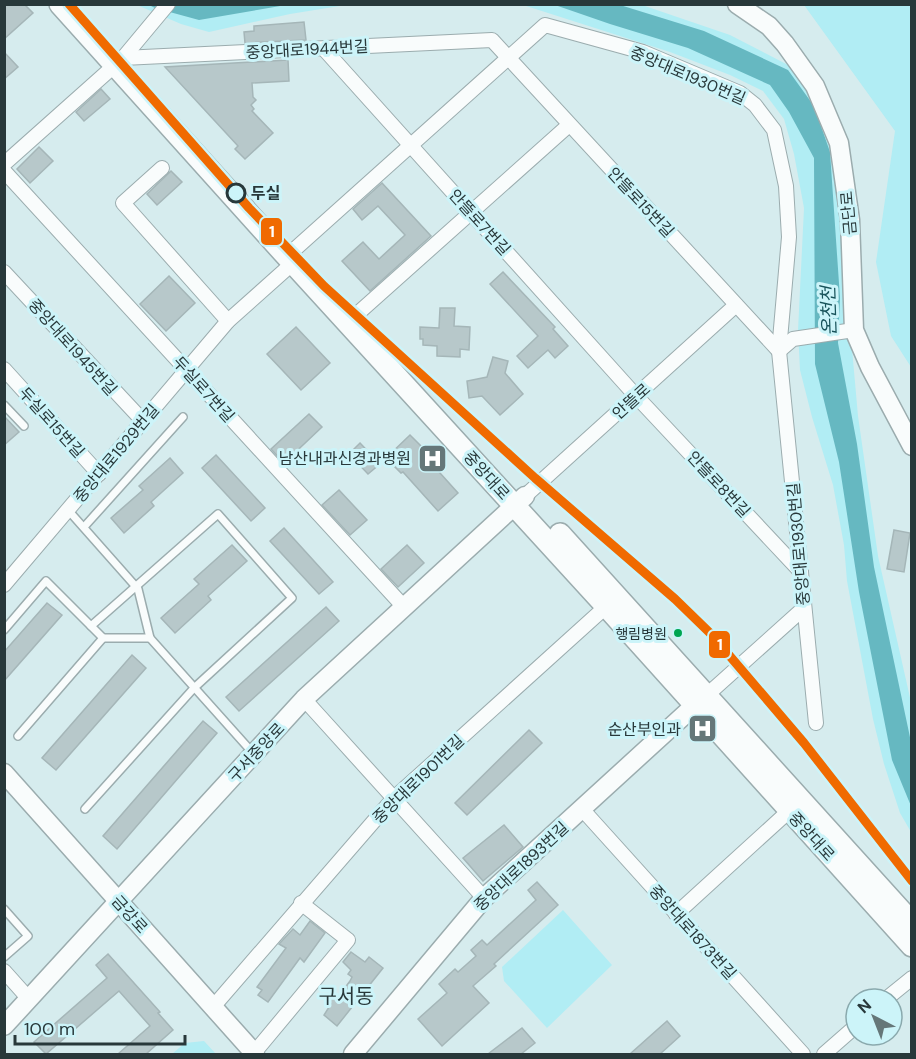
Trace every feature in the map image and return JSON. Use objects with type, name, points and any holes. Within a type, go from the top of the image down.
[{"type":"main road","name":"중앙대로","points":[[60,4],[118,62],[701,700],[912,923]]},
{"type":"main road","name":"중앙대로","points":[[74,4],[118,62]]},
{"type":"main road","name":"중앙대로","points":[[294,256],[356,315],[520,501]]},
{"type":"main road","name":"중앙대로","points":[[701,700],[789,811],[912,946]]},
{"type":"street","name":"금단로","points":[[737,4],[769,26],[785,44],[815,86],[839,143],[850,220],[849,331],[912,446]]},
{"type":"street","points":[[4,164],[118,62],[165,8]]},
{"type":"street","name":"중앙대로1930번길","points":[[294,256],[545,25],[643,52],[740,93],[755,105],[774,130],[786,186],[789,237],[779,351],[816,723]]},
{"type":"street","name":"중앙대로1944번길","points":[[118,62],[492,40]]},
{"type":"street","name":"안뜰로15번길","points":[[492,40],[779,351]]},
{"type":"street","name":"안뜰로7번길","points":[[324,49],[636,396]]},
{"type":"street","points":[[356,315],[569,125]]},
{"type":"street","points":[[162,168],[123,204],[228,321]]},
{"type":"street","name":"두실로7번길","points":[[4,171],[404,608]]},
{"type":"street","name":"중앙대로1929번길","points":[[7,577],[68,510],[228,321],[294,256]]},
{"type":"street","name":"중앙대로1945번길","points":[[4,272],[142,421]]},
{"type":"street","name":"안뜰로","points":[[520,501],[736,305]]},
{"type":"street","points":[[779,351],[793,339],[849,331]]},
{"type":"street","name":"두실로15번길","points":[[4,369],[99,474]]},
{"type":"street","name":"안뜰로8번길","points":[[636,396],[801,572]]},
{"type":"street","name":"구서중앙로","points":[[4,1026],[304,699],[520,501]]},
{"type":"street","name":"중앙대로1901번길","points":[[213,1007],[393,799],[612,601]]},
{"type":"street","points":[[701,700],[804,608]]},
{"type":"street","points":[[304,699],[484,898]]},
{"type":"street","name":"중앙대로1893번길","points":[[353,1054],[484,898],[701,700]]},
{"type":"street","name":"금강로","points":[[4,773],[255,1054]]},
{"type":"street","name":"중앙대로1873번길","points":[[582,809],[803,1054]]},
{"type":"street","points":[[676,914],[789,811]]},
{"type":"street","points":[[255,1054],[348,940],[301,903]]},
{"type":"street","points":[[4,971],[29,999]]},
{"type":"street","points":[[824,1054],[844,1036]]},
{"type":"lane","points":[[4,405],[24,426]]},
{"type":"lane","points":[[84,528],[183,417]]},
{"type":"lane","points":[[68,510],[138,589],[150,638],[254,754]]},
{"type":"lane","points":[[85,809],[194,688],[292,598],[218,514],[91,626]]},
{"type":"lane","points":[[4,630],[46,581],[103,638],[150,638]]},
{"type":"lane","points":[[18,736],[103,638]]},
{"type":"lane","points":[[4,909],[28,936],[4,957]]},
{"type":"shaded area","points":[[137,5],[346,5],[290,14],[209,32],[181,24]]},
{"type":"shaded area","points":[[523,5],[642,5],[730,35],[790,66],[802,76],[834,146],[858,416],[878,556],[911,702],[911,832],[900,813],[884,764],[873,719],[847,581],[844,545],[833,485],[800,370],[798,331],[804,208],[794,154],[784,119],[763,91],[730,75],[670,52]]},
{"type":"shaded area","points":[[804,5],[911,5],[911,367],[891,336],[876,262],[895,131]]},
{"type":"shaded area","points":[[563,910],[612,965],[547,1028],[504,981],[502,967]]},
{"type":"shaded area","points":[[204,1041],[216,1054],[172,1054],[185,1043]]},
{"type":"water","points":[[149,5],[286,5],[199,20]]},
{"type":"water","name":"온천천","points":[[555,5],[620,5],[704,31],[788,70],[814,106],[830,152],[840,298],[838,343],[857,444],[874,567],[911,742],[911,806],[892,760],[859,592],[839,462],[815,364],[814,158],[789,112],[770,85],[688,48]]},
{"type":"building","points":[[4,4],[24,4],[33,13],[4,39]]},
{"type":"building","points":[[304,22],[306,40],[245,43],[244,32],[254,31],[254,26]]},
{"type":"building","points":[[4,52],[18,67],[4,79]]},
{"type":"building","points":[[288,60],[289,81],[252,83],[253,97],[256,100],[251,105],[254,109],[252,111],[273,133],[245,159],[235,149],[238,146],[165,67]]},
{"type":"building","points":[[101,89],[110,99],[84,121],[76,112]]},
{"type":"building","points":[[39,147],[53,161],[30,183],[17,169]]},
{"type":"building","points":[[171,171],[182,182],[157,205],[147,194]]},
{"type":"building","points":[[382,183],[431,236],[370,291],[342,261],[363,242],[379,259],[405,235],[378,206],[362,220],[353,209]]},
{"type":"building","points":[[503,272],[555,327],[553,329],[568,346],[555,358],[548,350],[528,368],[517,356],[538,336],[490,284]]},
{"type":"building","points":[[169,276],[195,303],[166,331],[140,304]]},
{"type":"building","points":[[440,308],[455,308],[454,326],[470,327],[469,350],[460,349],[460,357],[437,356],[437,346],[423,345],[423,339],[420,339],[420,327],[439,328]]},
{"type":"building","points":[[296,327],[330,363],[301,390],[267,354]]},
{"type":"building","points":[[493,357],[508,361],[505,373],[523,394],[500,415],[482,396],[469,398],[467,381],[487,377]]},
{"type":"building","points":[[309,414],[322,427],[284,463],[271,449]]},
{"type":"building","points":[[4,416],[19,432],[4,445]]},
{"type":"building","points":[[410,435],[425,450],[422,453],[458,493],[438,511],[403,472],[401,473],[386,458]]},
{"type":"building","points":[[360,443],[380,464],[368,474],[349,454]]},
{"type":"building","points":[[216,455],[265,508],[251,521],[202,468]]},
{"type":"building","points":[[170,458],[183,473],[151,502],[154,506],[124,533],[111,518],[143,490],[139,486]]},
{"type":"building","points":[[339,490],[367,520],[350,535],[322,505]]},
{"type":"building","points":[[284,528],[333,582],[319,594],[270,541]]},
{"type":"building","points":[[894,530],[910,533],[904,572],[887,569]]},
{"type":"building","points":[[232,545],[247,561],[208,596],[211,600],[175,633],[161,618],[199,584],[194,579]]},
{"type":"building","points":[[407,545],[424,563],[398,587],[381,569]]},
{"type":"building","points":[[47,603],[62,615],[4,681],[4,652]]},
{"type":"building","points":[[326,607],[339,621],[239,711],[226,697]]},
{"type":"building","points":[[132,655],[146,668],[56,770],[42,758]]},
{"type":"building","points":[[203,721],[217,733],[117,849],[103,836]]},
{"type":"building","points":[[529,730],[542,743],[467,815],[455,803]]},
{"type":"building","points":[[504,825],[523,847],[483,881],[463,858]]},
{"type":"building","points":[[537,882],[558,905],[473,986],[489,1003],[442,1046],[418,1019],[447,993],[439,984],[455,969],[458,972],[476,956],[471,950],[482,940],[487,945],[536,900],[528,890]]},
{"type":"building","points":[[310,921],[325,933],[304,962],[300,958],[268,1002],[258,995],[262,990],[257,987],[286,948],[279,944],[293,929],[300,935]]},
{"type":"building","points":[[351,952],[365,962],[369,957],[383,968],[337,1026],[324,1015],[331,1004],[328,1003],[334,995],[338,997],[352,977],[348,974],[351,970],[343,962]]},
{"type":"building","points":[[108,954],[160,1012],[158,1013],[173,1030],[146,1054],[118,1054],[150,1026],[119,991],[46,1054],[34,1042],[107,978],[96,965]]},
{"type":"building","points":[[667,1021],[680,1036],[660,1054],[630,1054]]},
{"type":"building","points":[[522,1028],[535,1043],[521,1054],[488,1054]]},
{"type":"transit line","name":"1","points":[[69,4],[249,208],[324,286],[535,478],[675,599],[711,634],[804,743],[912,881]]},
{"type":"place","name":"두실","points":[[236,193]]},
{"type":"place","name":"남산내과신경과병원","points":[[432,458]]},
{"type":"place","name":"행림병원","points":[[678,633]]},
{"type":"place","name":"순산부인과","points":[[702,729]]},
{"type":"district","name":"구서동","points":[[346,996]]}]
